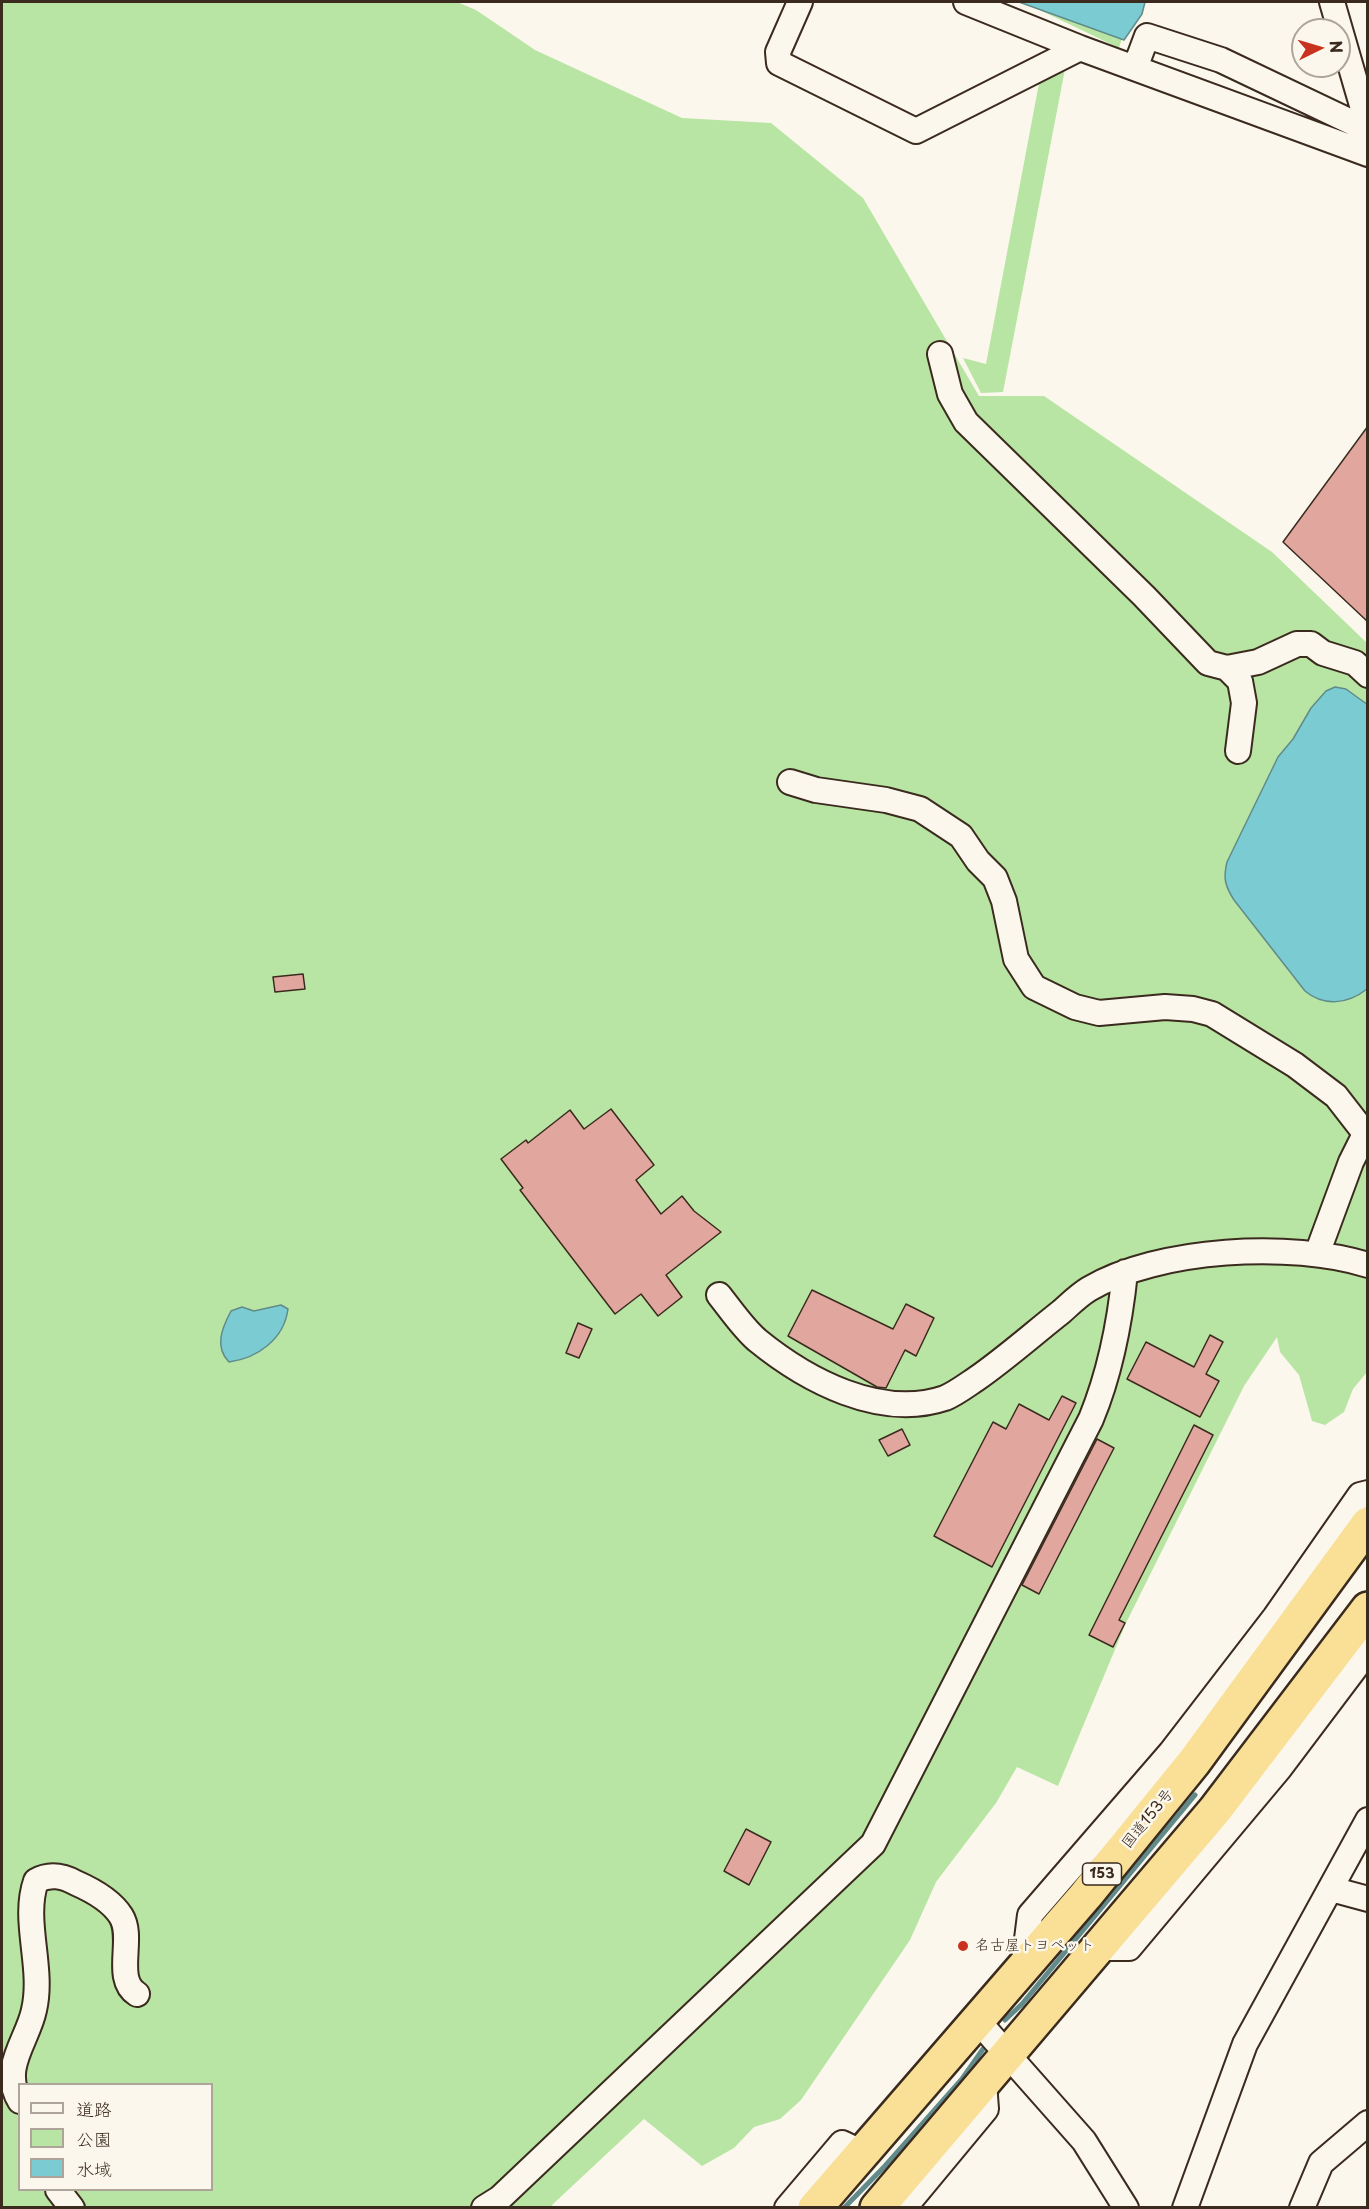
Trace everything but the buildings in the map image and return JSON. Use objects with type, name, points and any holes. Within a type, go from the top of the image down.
[{"type":"highway","name":"国道153号","points":[[815,2208],[1086,1895],[1209,1722],[1368,1524]]},
{"type":"highway","points":[[877,2208],[1215,1810],[1368,1609]]},
{"type":"street","points":[[800,2],[778,52],[779,63],[916,131],[1080,48]]},
{"type":"street","points":[[966,2],[1135,68],[1367,141]]},
{"type":"street","points":[[1332,2],[1367,141]]},
{"type":"street","points":[[1135,68],[1147,36],[1221,60],[1367,141]]},
{"type":"street","points":[[940,354],[950,394],[966,422],[1144,596],[1208,663],[1227,668],[1258,662],[1297,644],[1311,644],[1323,653],[1355,663],[1368,675]]},
{"type":"street","points":[[1227,668],[1240,681],[1244,703],[1238,751]]},
{"type":"street","points":[[790,782],[816,790],[886,800],[920,809],[961,836],[978,861],[994,878],[1004,901],[1016,959],[1034,987],[1075,1007],[1099,1013],[1165,1007],[1193,1009],[1212,1014],[1295,1065],[1336,1096],[1366,1130],[1317,1254]]},
{"type":"street","points":[[719,1295],[756,1339],[794,1365],[846,1393],[885,1404],[913,1404],[945,1397],[975,1380],[1087,1290],[1140,1266],[1231,1252],[1317,1254],[1368,1265]]},
{"type":"street","points":[[498,2204],[873,1844],[1091,1419],[1104,1389],[1120,1315],[1125,1272]]},
{"type":"street","points":[[1209,1722],[1275,1617],[1360,1495],[1368,1493]]},
{"type":"street","points":[[1098,1948],[1129,1948],[1279,1769],[1368,1651]]},
{"type":"street","points":[[1185,2208],[1245,2044],[1368,1820]]},
{"type":"street","points":[[18,2097],[13,2086],[14,2060],[34,2010],[37,1974],[31,1900],[36,1881],[52,1876],[68,1879],[101,1896],[112,1906],[125,1924],[127,1978],[132,1991],[137,1994]]},
{"type":"street","points":[[1331,1888],[1368,1899]]},
{"type":"street","points":[[977,2020],[1006,2056],[1084,2141],[1126,2208]]},
{"type":"street","points":[[904,2208],[986,2109],[984,2083]]},
{"type":"street","points":[[1302,2208],[1321,2163],[1368,2123]]},
{"type":"street","points":[[787,2208],[842,2143],[864,2152]]},
{"type":"street","points":[[59,2191],[72,2208]]},
{"type":"green space","points":[[2,2],[457,2],[476,10],[535,50],[682,118],[771,123],[863,198],[979,396],[1044,396],[1272,552],[1367,643],[1367,1372],[1353,1389],[1344,1412],[1325,1425],[1312,1421],[1299,1375],[1280,1352],[1277,1337],[1244,1386],[1126,1623],[1058,1786],[1017,1767],[996,1803],[936,1882],[910,1940],[801,2100],[780,2119],[754,2127],[734,2148],[702,2166],[644,2119],[552,2205],[553,2207],[2,2208]]},
{"type":"green space","points":[[1023,2],[1133,2],[1119,48]]},
{"type":"green space","points":[[1065,69],[1003,392],[981,393],[963,358],[986,364],[1040,78]]},
{"type":"water","points":[[1019,2],[1145,2],[1142,14],[1124,40]]},
{"type":"water","points":[[1335,687],[1346,689],[1368,705],[1367,989],[1352,998],[1336,1002],[1320,1000],[1305,991],[1234,900],[1225,877],[1227,862],[1278,757],[1293,739],[1311,708],[1326,691]]},
{"type":"water","points":[[281,1305],[288,1309],[286,1320],[275,1338],[250,1356],[229,1362],[222,1350],[221,1337],[231,1311],[242,1307],[254,1311]]},
{"type":"waterway","points":[[1005,2020],[1022,2004],[1195,1795]]},
{"type":"waterway","points":[[844,2208],[885,2166],[962,2079],[983,2049]]},
{"type":"place","name":"名古屋トヨペット","points":[[963,1946]]}]
